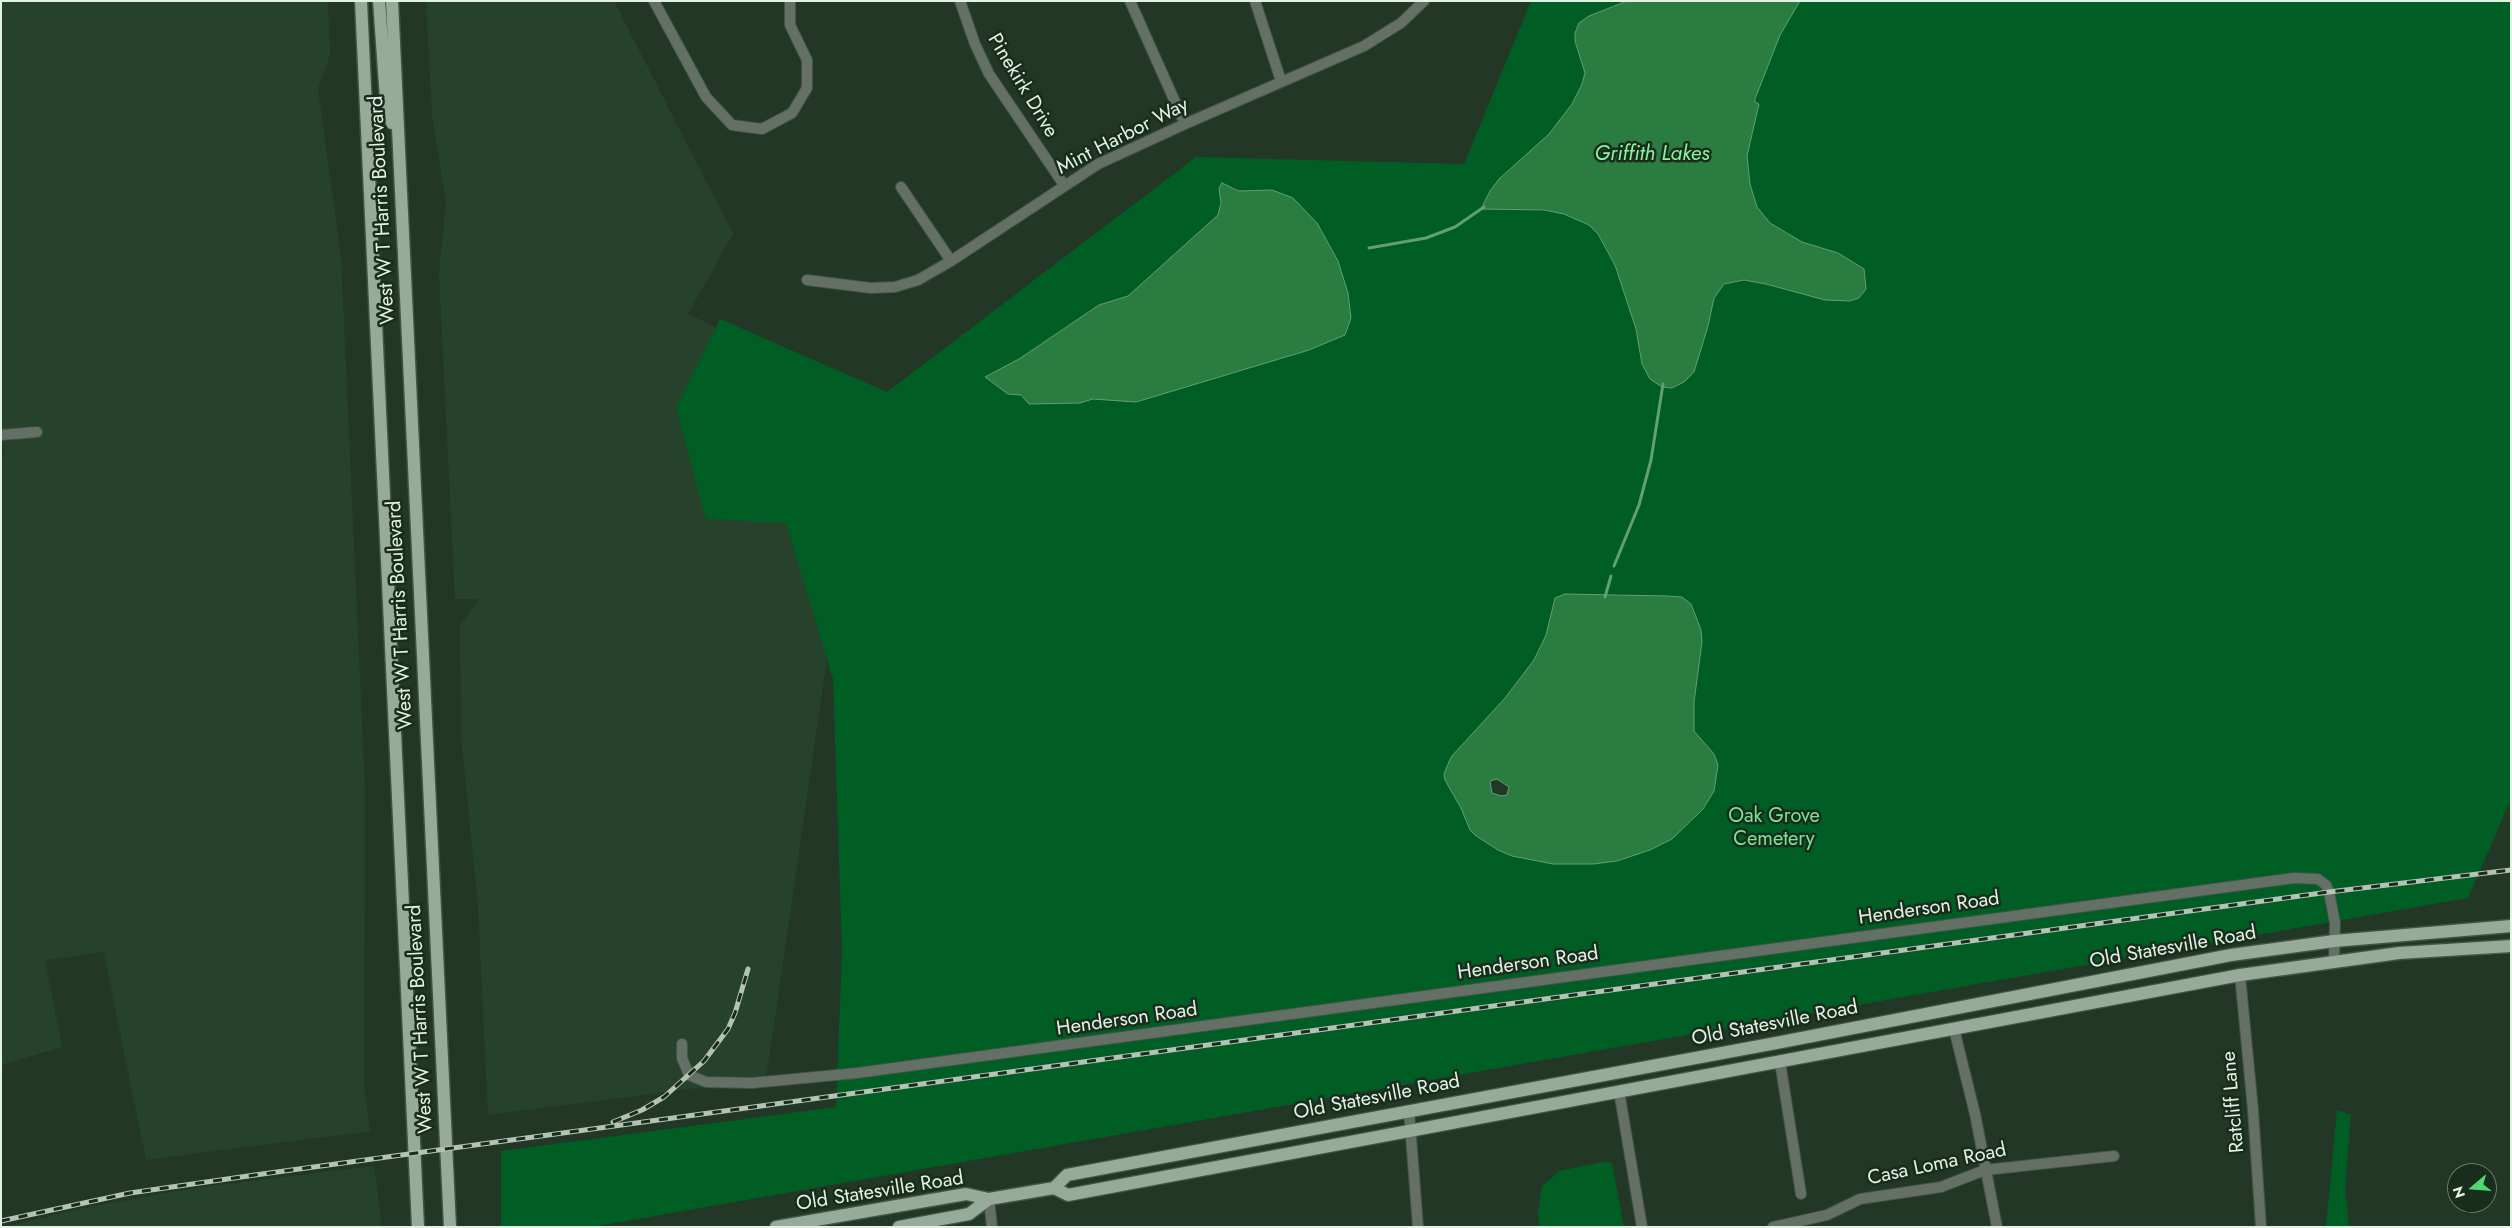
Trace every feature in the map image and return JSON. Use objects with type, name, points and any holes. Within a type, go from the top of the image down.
[{"type":"main road","name":"West W T Harris Boulevard","points":[[361,1],[418,1227]]},
{"type":"main road","points":[[379,1],[386,98],[400,160]]},
{"type":"main road","name":"West W T Harris Boulevard","points":[[392,1],[450,1227]]},
{"type":"main road","name":"Old Statesville Road","points":[[1054,1188],[1067,1175],[2231,955],[2334,941],[2511,926]]},
{"type":"main road","name":"Old Statesville Road","points":[[776,1227],[966,1194],[988,1199],[1054,1188],[1068,1194],[2240,975],[2399,953],[2511,946]]},
{"type":"main road","name":"Old Statesville Road","points":[[899,1227],[968,1214],[988,1199]]},
{"type":"street","points":[[654,1],[706,97],[732,125],[762,129],[792,113],[807,88],[806,60],[790,25],[790,1]]},
{"type":"street","name":"Pinekirk Drive","points":[[960,1],[975,44],[989,74],[1064,185]]},
{"type":"street","points":[[1130,1],[1185,124]]},
{"type":"street","points":[[1255,1],[1281,81]]},
{"type":"street","name":"Mint Harbor Way","points":[[807,280],[871,288],[895,286],[918,280],[951,261],[1064,185],[1116,155],[1376,40],[1401,23],[1424,1]]},
{"type":"street","points":[[901,187],[951,261]]},
{"type":"street","points":[[1,435],[37,432]]},
{"type":"street","name":"Henderson Road","points":[[682,1044],[682,1058],[689,1075],[706,1082],[752,1082],[856,1073],[2294,878],[2318,879],[2326,885],[2333,908],[2334,961]]},
{"type":"street","name":"Ratcliff Lane","points":[[2240,975],[2253,1110],[2261,1227]]},
{"type":"street","points":[[1954,1029],[1975,1114],[1997,1227]]},
{"type":"street","points":[[1780,1062],[1801,1194]]},
{"type":"street","points":[[1619,1092],[1642,1227]]},
{"type":"street","points":[[1409,1111],[1418,1227]]},
{"type":"street","name":"Casa Loma Road","points":[[1772,1227],[1827,1215],[1860,1199],[1940,1187],[1986,1170],[2114,1156]]},
{"type":"street","points":[[988,1199],[992,1227]]},
{"type":"shaded area","points":[[1,1],[328,1],[330,55],[318,89],[341,257],[365,790],[364,1087],[370,1131],[146,1160],[104,952],[45,960],[62,1047],[1,1065],[1,470],[4,454],[1,420]]},
{"type":"shaded area","points":[[426,1],[614,1],[733,234],[688,314],[865,398],[766,1079],[488,1115],[478,907],[461,736],[460,625],[479,599],[455,599],[439,273],[446,203],[432,114]]},
{"type":"shaded area","points":[[374,1166],[382,1227],[3,1227],[94,1206],[194,1188]]},
{"type":"green space","name":"Oak Grove Cemetery","points":[[1531,1],[1627,1],[1589,16],[1575,33],[1585,73],[1572,104],[1549,134],[1499,179],[1481,208],[1523,208],[1564,214],[1589,225],[1598,234],[1615,265],[1636,329],[1642,364],[1650,379],[1708,326],[1714,298],[1724,284],[1744,280],[1825,299],[1838,253],[1802,242],[1782,232],[1764,217],[1757,207],[1750,184],[1747,156],[1759,85],[1780,35],[1800,1],[2511,1],[2511,799],[2468,898],[592,1227],[501,1227],[501,1151],[836,1107],[842,951],[833,679],[786,523],[706,519],[676,407],[720,319],[887,392],[1196,157],[1464,164]],"holes":[[[1233,186],[1239,191],[1272,190],[1351,318],[1345,335],[1309,350],[1080,403],[1029,404],[1021,395],[1008,394],[985,377],[1019,359],[1099,305],[1128,296],[1218,215],[1221,203],[1219,188]],[[1605,594],[1682,597],[1701,630],[1702,642],[1694,702],[1694,731],[1714,754],[1718,765],[1714,791],[1703,809],[1672,839],[1650,850],[1617,861],[1593,864],[1553,864],[1498,850],[1476,837],[1461,808],[1505,698],[1534,660],[1546,635],[1555,598]]]},
{"type":"green space","points":[[2337,1110],[2351,1115],[2345,1188],[2349,1227],[2326,1227]]},
{"type":"green space","points":[[1602,1162],[1612,1163],[1624,1227],[1539,1227],[1538,1212],[1542,1186],[1559,1171]]},
{"type":"water","name":"Griffith Lakes","points":[[1627,1],[1800,1],[1780,35],[1755,99],[1755,102],[1759,104],[1747,156],[1750,184],[1757,207],[1770,223],[1802,242],[1838,253],[1864,269],[1866,289],[1859,298],[1850,301],[1825,300],[1744,280],[1724,284],[1714,298],[1708,326],[1694,372],[1684,382],[1672,388],[1662,387],[1650,379],[1642,364],[1636,329],[1615,265],[1598,234],[1589,225],[1564,214],[1544,210],[1481,209],[1490,191],[1499,179],[1549,134],[1572,104],[1585,73],[1575,41],[1575,33],[1579,23],[1589,16]]},
{"type":"water","points":[[1222,183],[1239,191],[1272,190],[1293,198],[1317,223],[1338,261],[1348,293],[1351,318],[1345,335],[1309,350],[1136,402],[1093,399],[1080,403],[1029,404],[1021,395],[1008,394],[985,377],[1019,359],[1099,305],[1128,296],[1218,215],[1221,203],[1219,188]]},
{"type":"water","points":[[1565,594],[1682,597],[1691,604],[1701,630],[1702,642],[1694,702],[1694,731],[1714,754],[1718,765],[1714,791],[1703,809],[1672,839],[1650,850],[1617,861],[1593,864],[1553,864],[1512,856],[1498,850],[1470,830],[1461,808],[1445,780],[1444,774],[1451,757],[1505,698],[1534,660],[1546,635],[1555,598]],"holes":[[[1497,779],[1509,787],[1507,795],[1501,796],[1492,793],[1490,781]]]},
{"type":"waterway","points":[[1369,248],[1426,238],[1455,227],[1484,207]]},
{"type":"waterway","points":[[1614,566],[1639,505],[1651,460],[1663,384]]},
{"type":"waterway","points":[[1605,597],[1611,576]]},
{"type":"railway","points":[[1,1221],[130,1193],[255,1175],[2329,892],[2511,870]]},
{"type":"railway","points":[[613,1122],[642,1110],[664,1097],[704,1061],[728,1029],[735,1013],[748,969]]}]
